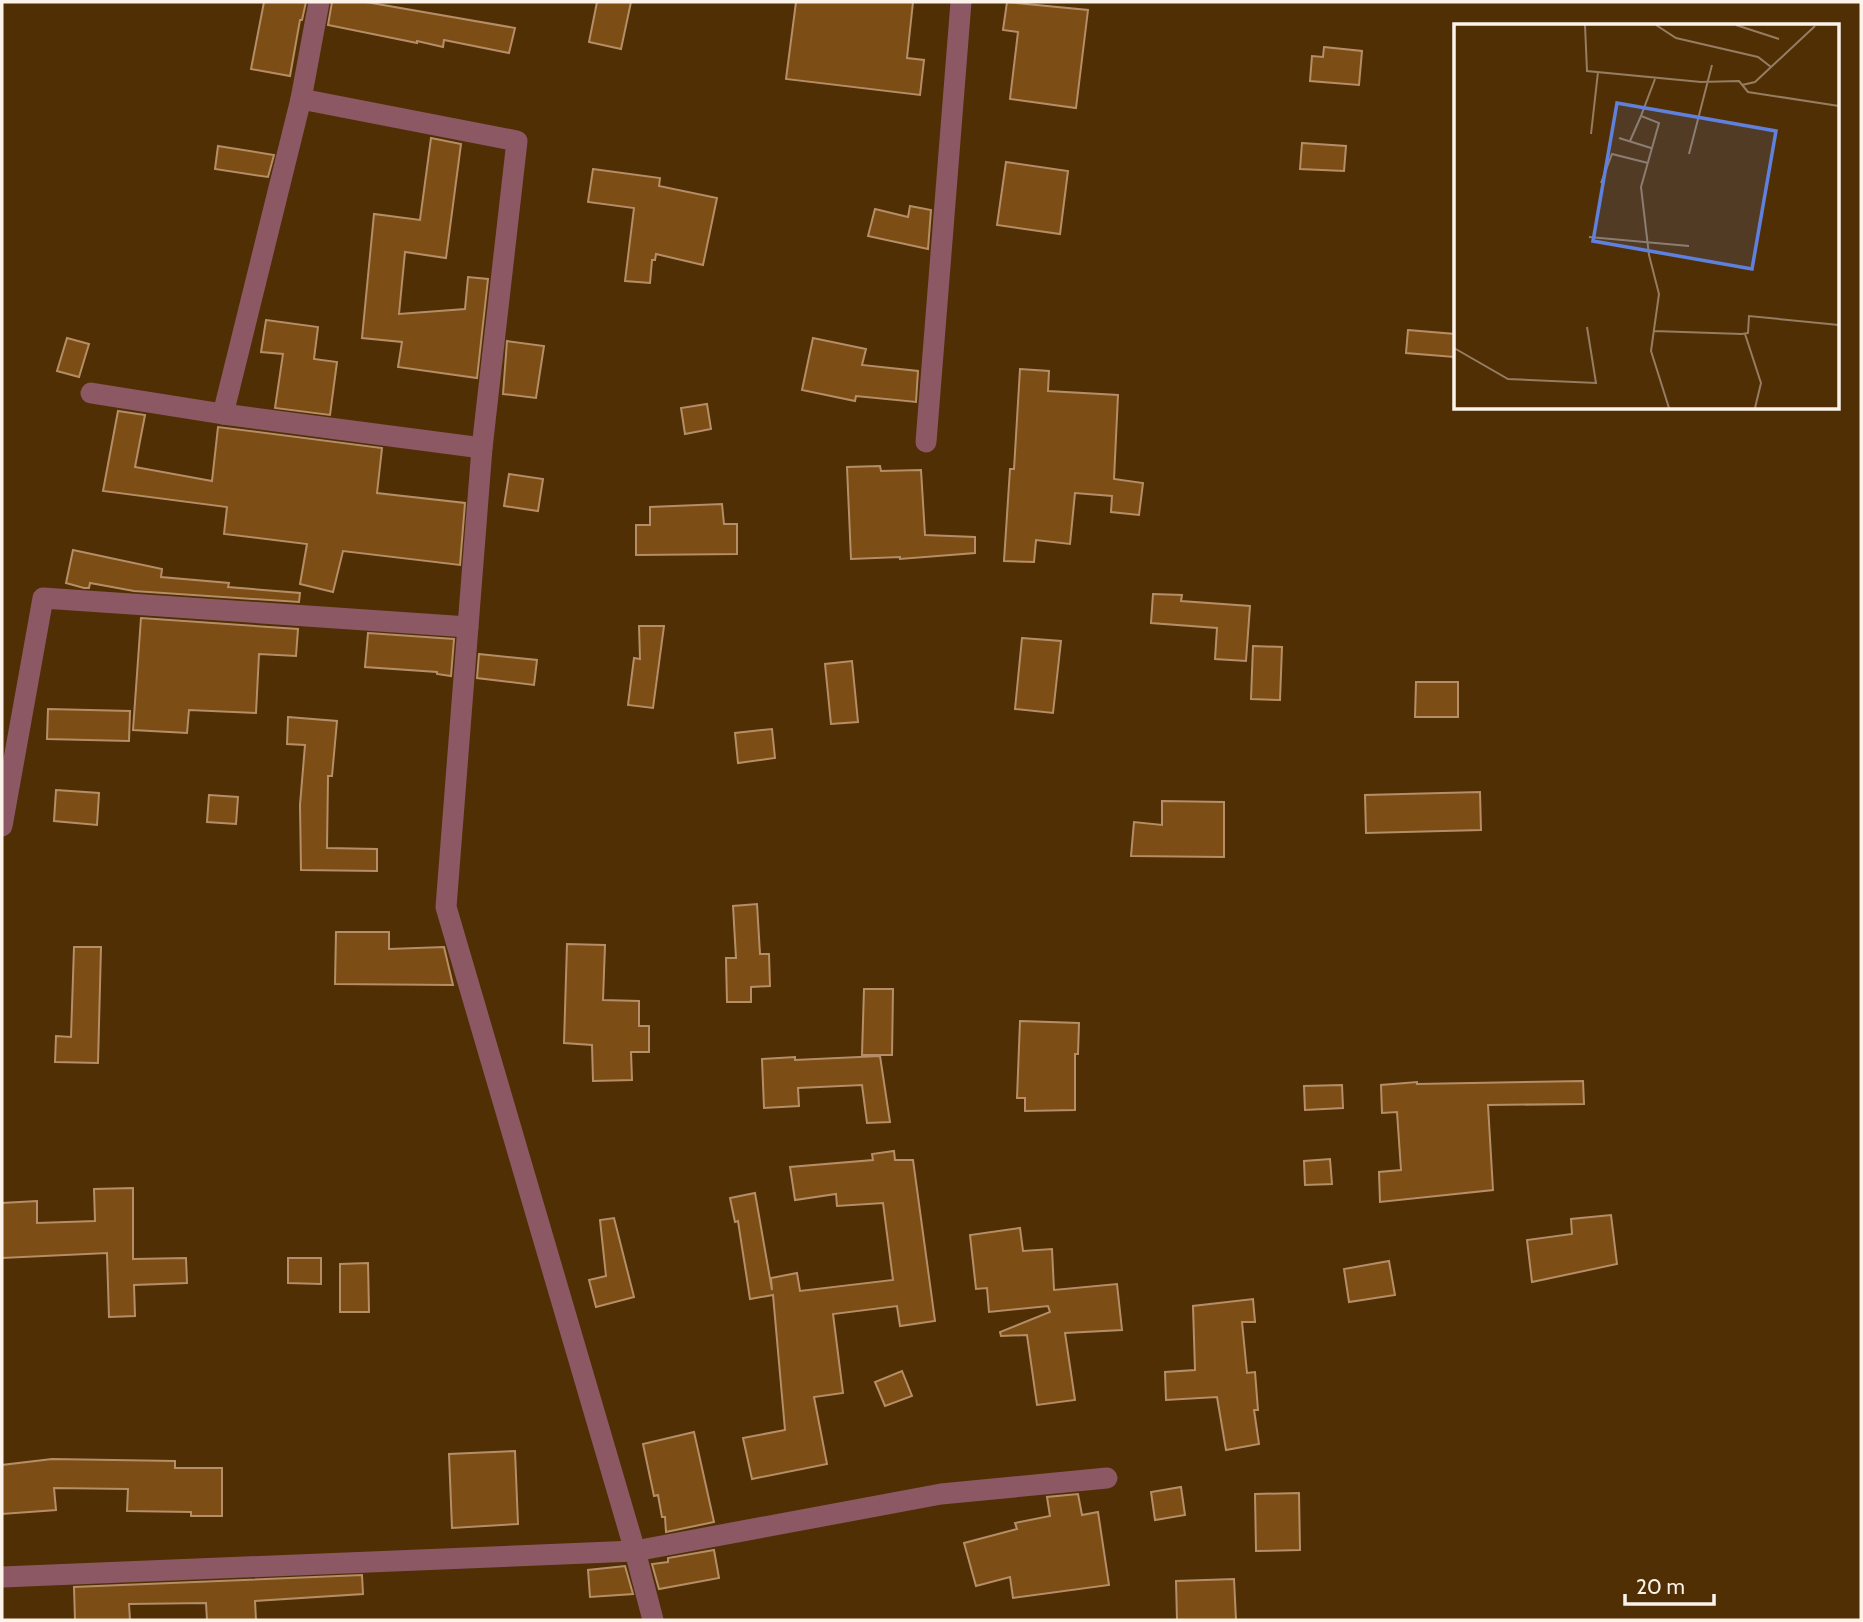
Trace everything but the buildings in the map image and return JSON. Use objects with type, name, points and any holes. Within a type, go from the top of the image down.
[{"type":"street","points":[[223,414],[301,99],[319,2]]},
{"type":"street","points":[[926,442],[961,2]]},
{"type":"street","points":[[301,99],[517,141],[482,448],[446,907],[653,1620]]},
{"type":"street","points":[[91,393],[223,414],[482,448]]},
{"type":"street","points":[[2,826],[43,598],[468,627]]},
{"type":"street","points":[[2,1577],[635,1551],[941,1494],[1107,1478]]}]
